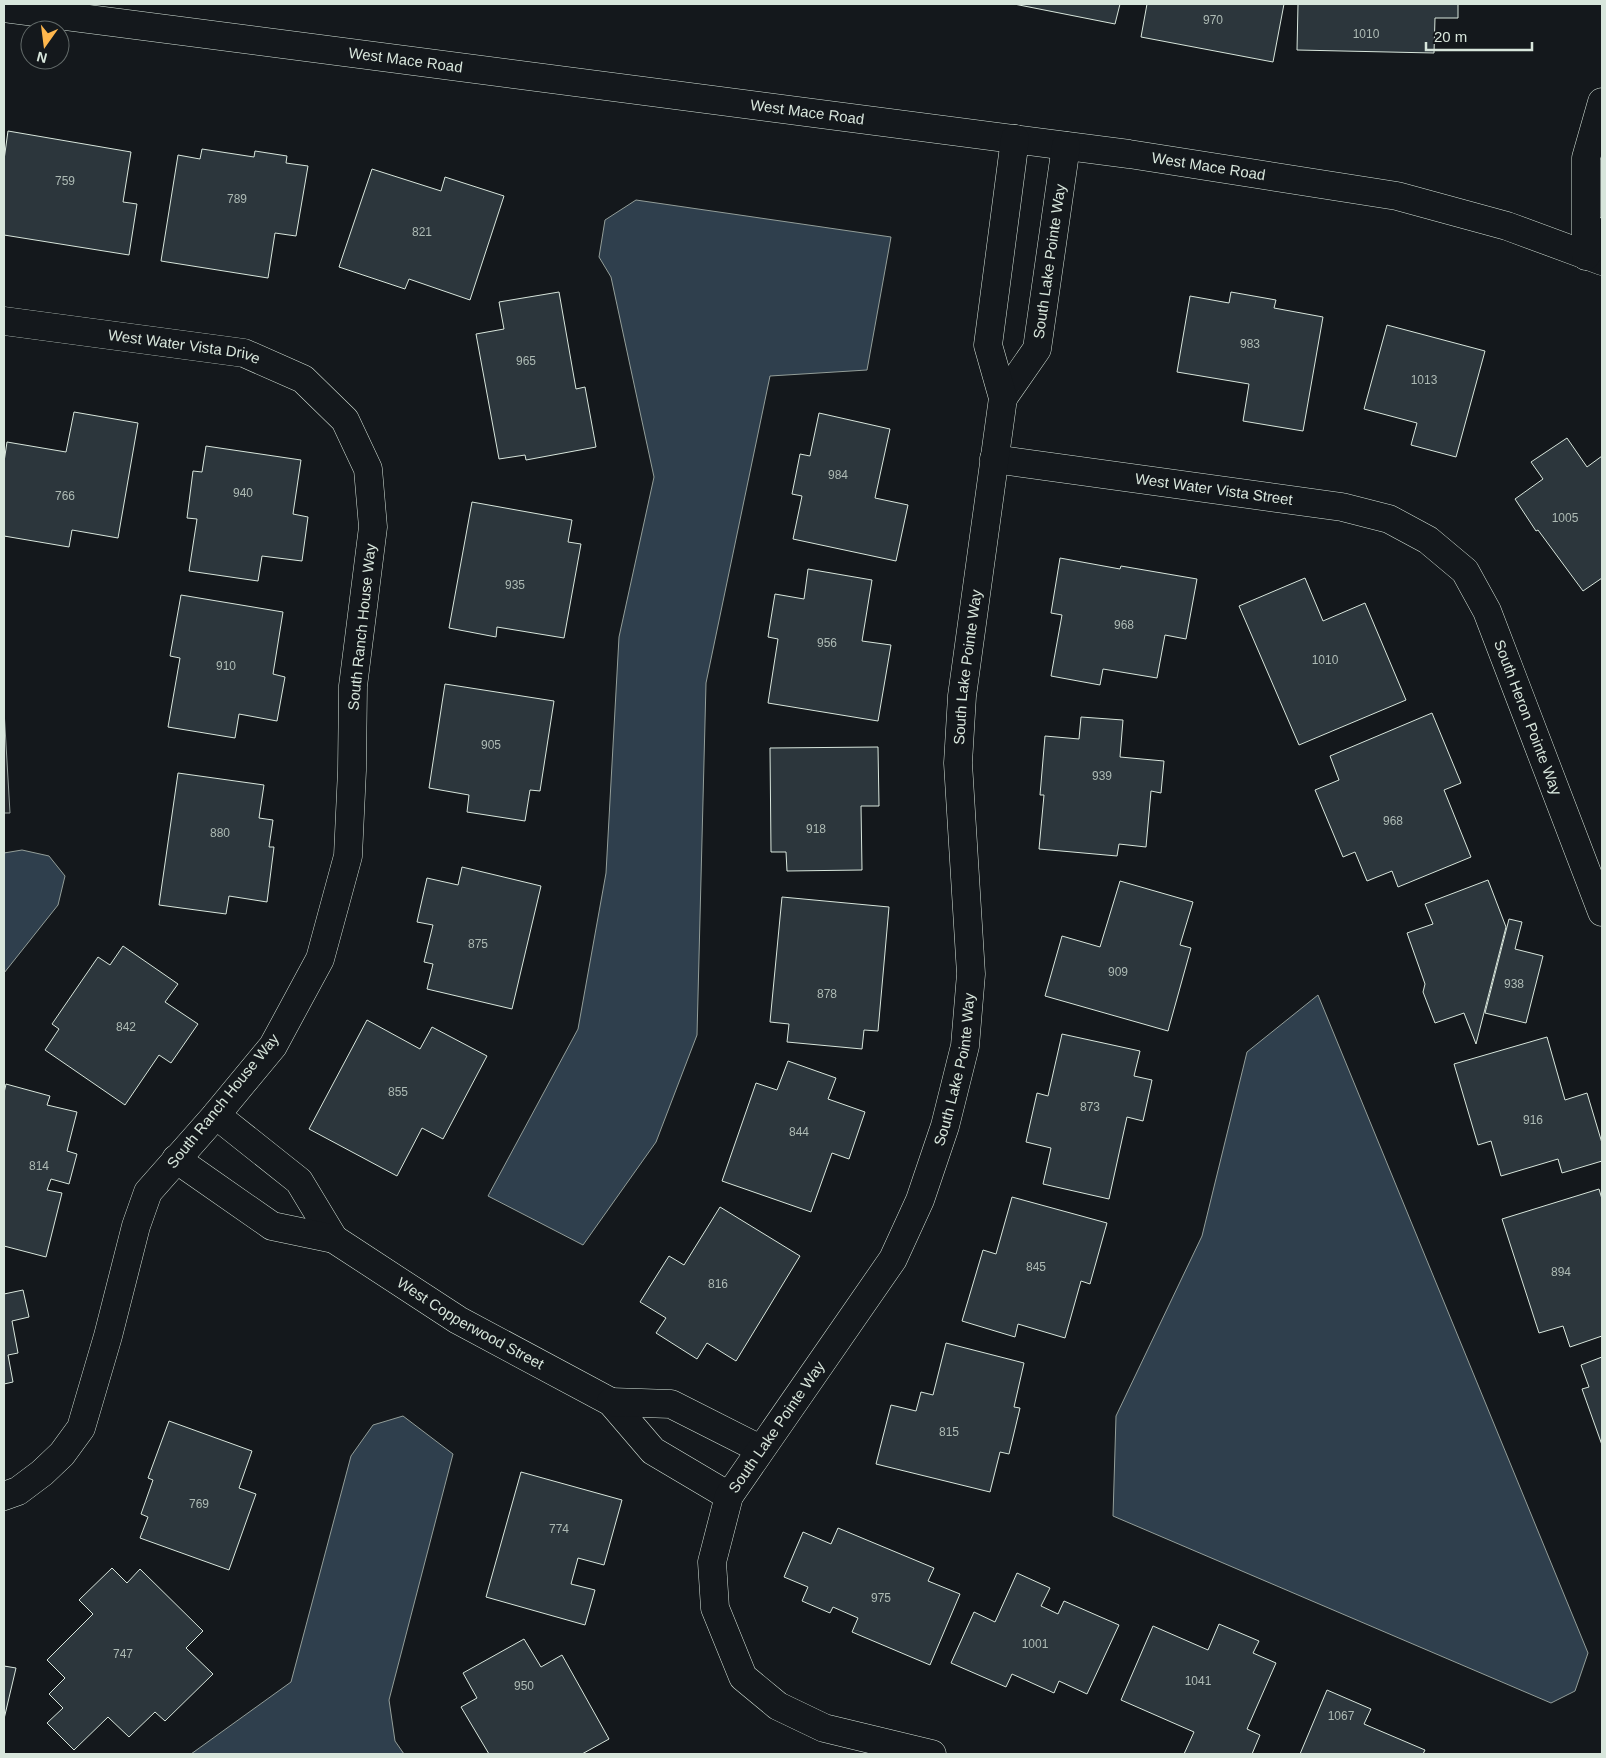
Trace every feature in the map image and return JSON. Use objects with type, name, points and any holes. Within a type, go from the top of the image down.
[{"type":"street","name":"West Mace Road","points":[[4,8],[1015,139],[1397,196],[1507,226],[1594,258]]},
{"type":"street","points":[[1594,258],[1586,158],[1602,102]]},
{"type":"street","name":"South Lake Pointe Way","points":[[932,1754],[824,1728],[778,1706],[743,1677],[715,1608],[712,1562],[729,1496],[893,1259],[920,1200],[945,1126],[963,1055],[971,974],[958,763],[962,696],[1003,398],[988,345],[1015,139]]},
{"type":"street","name":"South Lake Pointe Way","points":[[1003,398],[1037,349],[1066,146]]},
{"type":"street","points":[[1594,258],[1602,232]]},
{"type":"street","name":"West Water Vista Drive","points":[[4,321],[244,353],[303,379],[345,420]]},
{"type":"street","name":"South Ranch House Way","points":[[11,1493],[42,1473],[62,1454],[81,1428],[108,1336],[136,1226],[148,1192],[216,1115],[273,1046],[320,959],[348,856],[353,686],[373,527],[368,468],[345,420]]},
{"type":"street","name":"West Water Vista Street","points":[[994,460],[1342,507],[1389,519],[1428,540]]},
{"type":"street","name":"South Heron Pointe Way","points":[[1428,540],[1465,571],[1487,611],[1602,912]]},
{"type":"street","name":"West Copperwood Street","points":[[216,1115],[299,1181],[334,1239]]},
{"type":"street","name":"West Copperwood Street","points":[[176,1159],[272,1226],[334,1239],[458,1320],[611,1402],[653,1451],[729,1496]]},
{"type":"street","name":"West Copperwood Street","points":[[611,1402],[671,1404],[760,1449]]},
{"type":"shaded area","points":[[4,710],[10,813],[4,813]]},
{"type":"water","points":[[636,200],[891,237],[867,370],[770,376],[706,683],[697,1035],[656,1142],[583,1245],[488,1196],[578,1029],[606,873],[619,637],[654,477],[611,277],[599,257],[605,220]]},
{"type":"water","points":[[22,850],[49,856],[65,876],[58,905],[4,973],[4,853]]},
{"type":"water","points":[[1318,995],[1588,1653],[1575,1691],[1551,1703],[1113,1516],[1116,1416],[1202,1236],[1247,1052]]},
{"type":"water","points":[[403,1416],[453,1454],[389,1700],[395,1741],[404,1754],[191,1754],[291,1682],[351,1456],[373,1425]]},
{"type":"building","points":[[1014,4],[1120,4],[1115,24]]},
{"type":"building","points":[[1147,4],[1284,4],[1273,62],[1141,37]]},
{"type":"building","points":[[1298,4],[1458,4],[1458,18],[1435,18],[1434,53],[1297,50]]},
{"type":"building","points":[[8,131],[131,152],[123,202],[137,204],[129,255],[4,235],[4,160]]},
{"type":"building","points":[[202,149],[254,157],[255,151],[287,156],[286,163],[308,166],[296,236],[275,233],[268,278],[161,261],[178,155],[200,159]]},
{"type":"building","points":[[372,169],[441,191],[445,177],[504,196],[470,300],[409,279],[405,289],[339,267]]},
{"type":"building","points":[[559,292],[576,389],[585,387],[596,447],[526,460],[525,455],[499,459],[476,334],[504,329],[499,302]]},
{"type":"building","points":[[1231,292],[1276,300],[1274,308],[1323,317],[1303,431],[1243,421],[1249,384],[1177,372],[1190,296],[1229,303]]},
{"type":"building","points":[[1387,325],[1485,351],[1456,457],[1411,445],[1417,423],[1364,409]]},
{"type":"building","points":[[74,412],[138,423],[118,538],[72,530],[69,547],[4,536],[4,462],[7,442],[66,452]]},
{"type":"building","points":[[819,413],[890,429],[875,498],[908,505],[896,561],[793,539],[802,496],[792,494],[800,454],[810,456]]},
{"type":"building","points":[[1567,438],[1587,467],[1602,456],[1602,578],[1583,591],[1538,530],[1536,531],[1515,499],[1543,479],[1531,462]]},
{"type":"building","points":[[206,446],[301,460],[293,514],[308,517],[302,561],[262,556],[258,581],[189,571],[197,519],[187,518],[193,471],[202,472]]},
{"type":"building","points":[[472,502],[572,520],[568,542],[581,544],[564,638],[497,627],[496,637],[449,628]]},
{"type":"building","points":[[1060,558],[1120,569],[1121,566],[1197,579],[1186,639],[1165,635],[1157,678],[1103,669],[1100,685],[1051,676],[1062,615],[1051,613]]},
{"type":"building","points":[[808,569],[872,580],[862,641],[891,645],[878,721],[768,703],[778,639],[768,637],[775,594],[804,599]]},
{"type":"building","points":[[1305,578],[1323,621],[1365,603],[1406,700],[1299,745],[1239,606]]},
{"type":"building","points":[[181,595],[283,612],[273,674],[285,677],[277,721],[239,714],[235,738],[168,727],[180,658],[170,656]]},
{"type":"building","points":[[445,684],[554,701],[540,791],[530,790],[525,821],[467,812],[469,795],[429,788]]},
{"type":"building","points":[[1432,713],[1461,783],[1444,790],[1471,857],[1398,887],[1392,871],[1367,881],[1355,852],[1343,857],[1315,790],[1339,780],[1330,756]]},
{"type":"building","points":[[1081,717],[1123,720],[1120,757],[1164,761],[1161,793],[1151,791],[1146,847],[1119,844],[1117,856],[1039,849],[1044,795],[1040,795],[1045,736],[1079,739]]},
{"type":"building","points":[[878,747],[879,806],[861,806],[862,870],[787,871],[786,852],[771,852],[770,748]]},
{"type":"building","points":[[178,773],[264,785],[259,818],[273,820],[269,847],[274,847],[267,902],[229,896],[226,914],[159,905]]},
{"type":"building","points":[[462,867],[541,886],[512,1009],[427,989],[433,964],[424,962],[433,925],[417,922],[427,878],[458,885]]},
{"type":"building","points":[[1488,880],[1506,927],[1476,1044],[1464,1013],[1435,1023],[1423,992],[1425,984],[1407,933],[1433,924],[1425,904]]},
{"type":"building","points":[[1120,881],[1193,902],[1180,945],[1191,948],[1168,1031],[1045,996],[1062,936],[1100,947]]},
{"type":"building","points":[[782,897],[889,907],[878,1031],[864,1030],[862,1049],[787,1042],[789,1024],[770,1022]]},
{"type":"building","points":[[1509,919],[1522,922],[1515,949],[1543,956],[1526,1023],[1485,1013]]},
{"type":"building","points":[[123,946],[178,984],[165,1002],[198,1024],[171,1063],[159,1055],[125,1105],[45,1050],[59,1029],[52,1024],[98,957],[110,965]]},
{"type":"building","points":[[367,1020],[420,1049],[432,1027],[487,1056],[443,1139],[422,1128],[397,1176],[309,1129]]},
{"type":"building","points":[[1062,1034],[1140,1051],[1134,1076],[1152,1080],[1143,1121],[1127,1117],[1109,1199],[1043,1184],[1051,1148],[1026,1142],[1037,1093],[1048,1096]]},
{"type":"building","points":[[1547,1037],[1565,1100],[1587,1093],[1602,1143],[1602,1161],[1562,1173],[1558,1159],[1501,1176],[1491,1141],[1478,1145],[1454,1064]]},
{"type":"building","points":[[788,1061],[836,1078],[828,1099],[865,1112],[849,1159],[832,1153],[811,1212],[722,1181],[756,1083],[777,1090]]},
{"type":"building","points":[[6,1084],[50,1096],[47,1105],[77,1112],[67,1151],[77,1154],[69,1184],[51,1179],[47,1190],[62,1193],[46,1257],[4,1246],[4,1093]]},
{"type":"building","points":[[1599,1189],[1602,1199],[1602,1336],[1570,1347],[1563,1326],[1539,1333],[1502,1219]]},
{"type":"building","points":[[1012,1197],[1107,1223],[1090,1284],[1081,1281],[1065,1338],[1018,1324],[1015,1337],[962,1321],[983,1250],[996,1254]]},
{"type":"building","points":[[720,1207],[800,1256],[736,1361],[707,1343],[697,1359],[656,1333],[666,1318],[640,1302],[669,1256],[684,1265]]},
{"type":"building","points":[[23,1290],[29,1317],[12,1321],[18,1353],[8,1355],[13,1382],[4,1384],[4,1294]]},
{"type":"building","points":[[946,1343],[1024,1363],[1014,1407],[1020,1408],[1009,1454],[1000,1452],[990,1492],[876,1464],[891,1405],[916,1411],[921,1392],[933,1395]]},
{"type":"building","points":[[1602,1357],[1602,1445],[1582,1389],[1589,1387],[1581,1365]]},
{"type":"building","points":[[169,1421],[252,1451],[239,1488],[256,1494],[229,1570],[140,1538],[148,1517],[141,1514],[153,1480],[148,1478]]},
{"type":"building","points":[[521,1472],[622,1500],[604,1565],[578,1558],[571,1584],[595,1590],[585,1625],[486,1597]]},
{"type":"building","points":[[838,1528],[934,1568],[928,1581],[960,1594],[930,1665],[852,1632],[858,1618],[833,1607],[830,1613],[802,1601],[808,1587],[784,1577],[803,1532],[831,1544]]},
{"type":"building","points":[[112,1568],[127,1583],[140,1569],[203,1631],[186,1648],[213,1674],[165,1721],[155,1712],[129,1737],[108,1717],[74,1750],[47,1723],[63,1708],[49,1694],[65,1678],[47,1660],[93,1614],[79,1600]]},
{"type":"building","points":[[1017,1573],[1050,1588],[1041,1606],[1058,1614],[1064,1601],[1119,1625],[1087,1694],[1059,1681],[1054,1693],[1012,1674],[1006,1687],[951,1663],[974,1612],[995,1622]]},
{"type":"building","points":[[1219,1624],[1259,1641],[1253,1653],[1276,1663],[1247,1729],[1260,1735],[1252,1754],[1184,1754],[1194,1732],[1121,1700],[1153,1626],[1208,1650]]},
{"type":"building","points":[[524,1639],[541,1667],[562,1655],[609,1739],[582,1754],[489,1754],[461,1707],[477,1698],[463,1673]]},
{"type":"building","points":[[4,1666],[16,1668],[4,1719]]},
{"type":"building","points":[[1327,1690],[1371,1709],[1364,1724],[1425,1750],[1423,1754],[1300,1754]]}]
